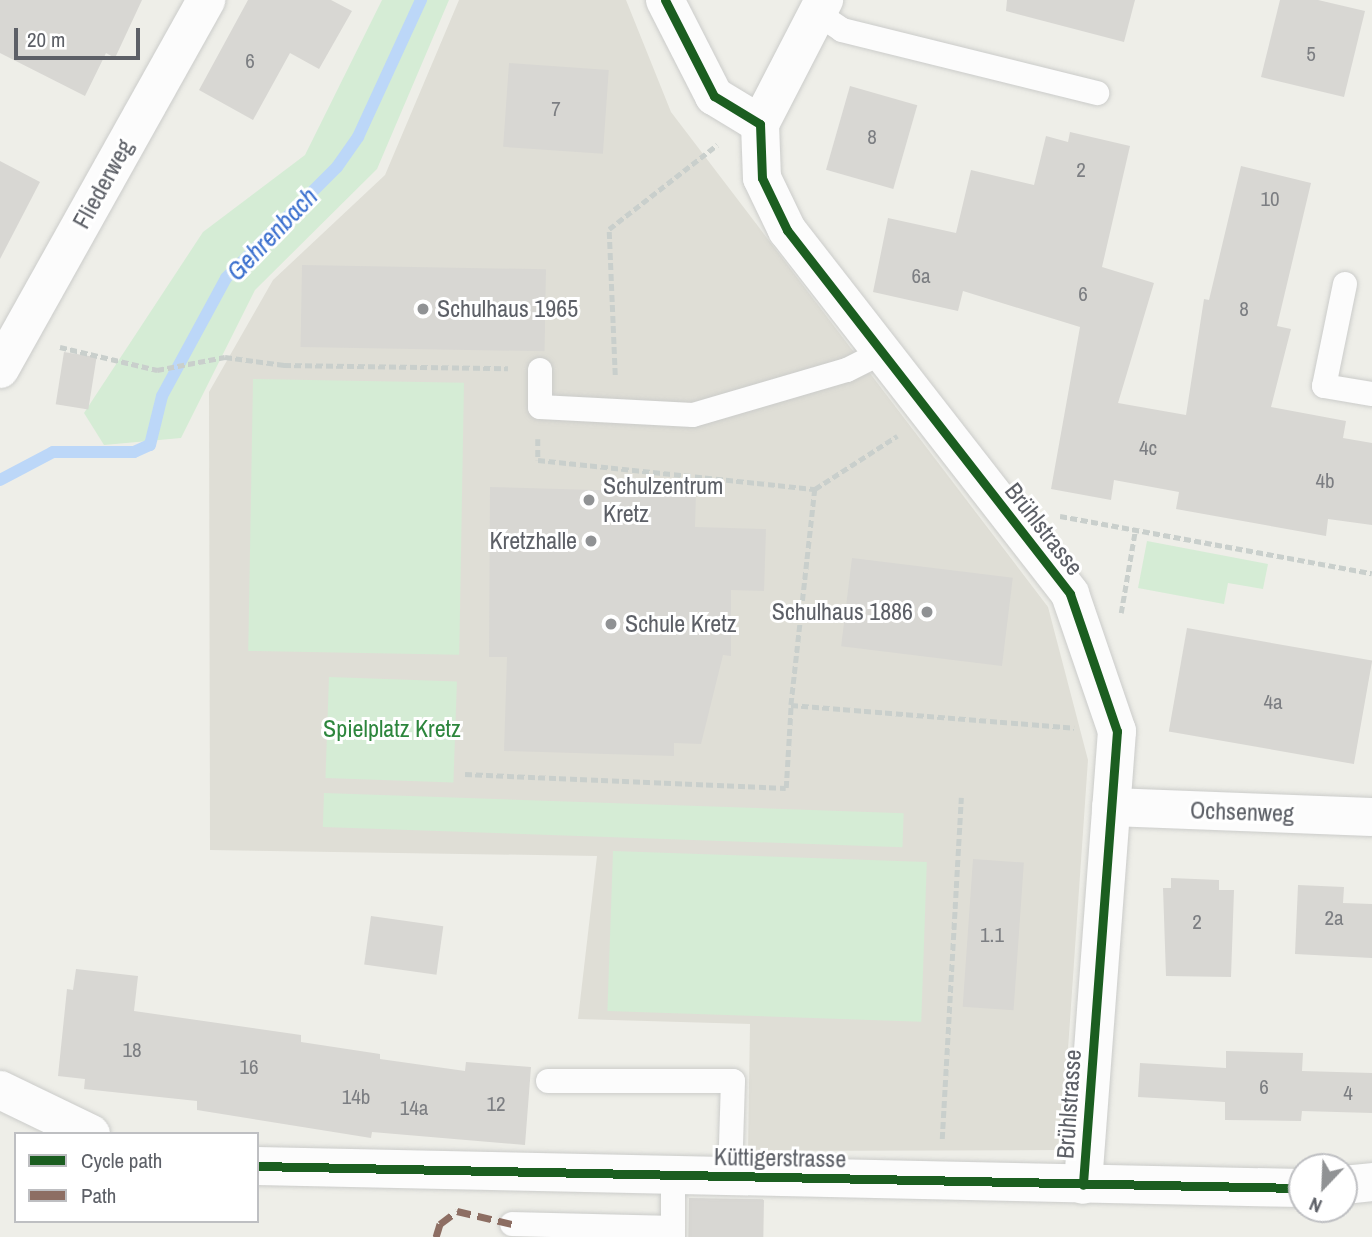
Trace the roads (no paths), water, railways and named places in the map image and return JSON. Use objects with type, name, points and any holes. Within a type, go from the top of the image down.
[{"type":"street","name":"Fliederweg","points":[[9,353],[206,0]]},
{"type":"street","points":[[665,0],[714,96],[754,122],[820,7]]},
{"type":"street","name":"Brühlstrasse","points":[[754,122],[762,178],[771,201],[930,414],[1070,594],[1117,731],[1083,1185]]},
{"type":"street","name":"Ochsenweg","points":[[1111,807],[1372,817]]},
{"type":"street","points":[[0,1090],[87,1132]]},
{"type":"street","name":"Küttigerstrasse","points":[[259,1166],[940,1178],[1083,1185],[1288,1188]]},
{"type":"lane","points":[[820,7],[842,30],[1097,93]]},
{"type":"lane","points":[[1345,284],[1324,386],[1372,394]]},
{"type":"lane","points":[[540,370],[540,407],[693,415],[847,370],[883,352]]},
{"type":"lane","points":[[548,1081],[733,1081],[730,1176]]},
{"type":"lane","points":[[512,1224],[673,1233],[673,1175]]},
{"type":"waterway","name":"Gehrenbach","points":[[0,480],[53,452],[134,452],[150,445],[162,396],[226,278],[337,167],[358,137],[421,0]]},
{"type":"place","name":"Schulhaus 1965","points":[[423,309]]},
{"type":"place","name":"Schulzentrum Kretz","points":[[589,500]]},
{"type":"place","name":"Kretzhalle","points":[[591,541]]},
{"type":"place","name":"Schulhaus 1886","points":[[927,612]]},
{"type":"place","name":"Schule Kretz","points":[[611,624]]},
{"type":"park label","name":"Spielplatz Kretz","points":[[392,729]]}]
